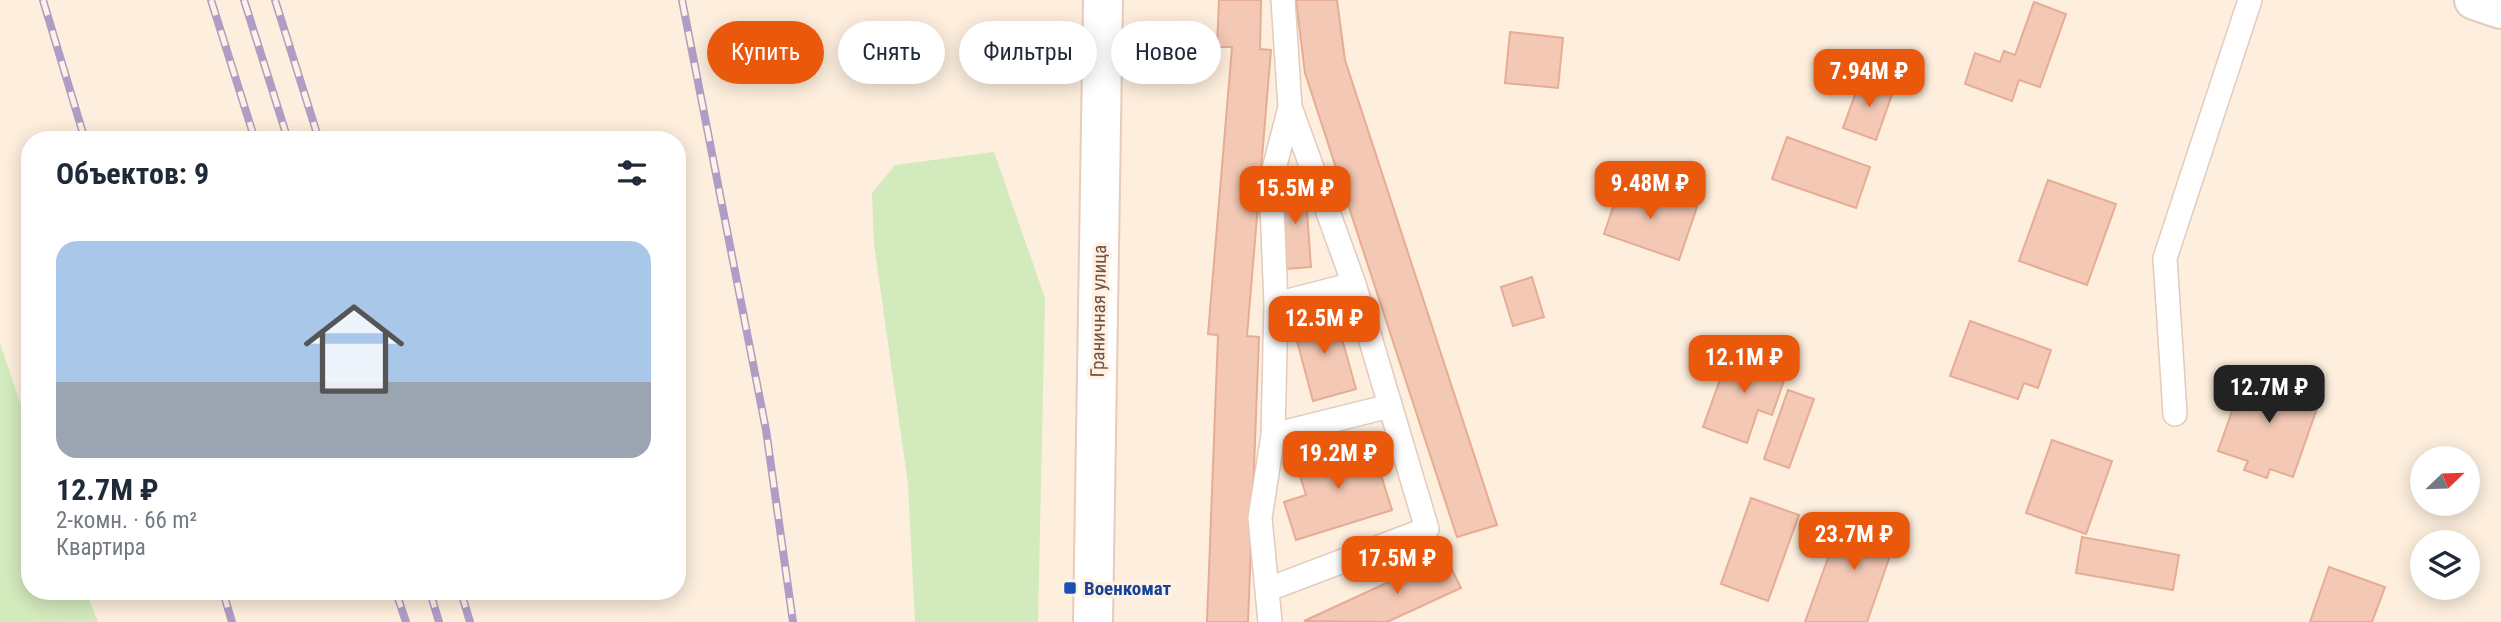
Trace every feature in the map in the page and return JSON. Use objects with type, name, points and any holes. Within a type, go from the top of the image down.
[{"type":"main road","name":"Граничная улица","points":[[1093,622],[1103,0]]},
{"type":"main road","points":[[2474,0],[2501,9]]},
{"type":"lane","points":[[1269,589],[1427,529],[1354,284],[1290,107],[1283,0]]},
{"type":"lane","points":[[2175,414],[2165,258],[2250,0]]},
{"type":"lane","points":[[1270,622],[1269,589],[1260,518],[1273,435],[1276,304],[1271,181],[1290,107]]},
{"type":"lane","points":[[1276,304],[1354,284]]},
{"type":"lane","points":[[1273,435],[1391,406]]},
{"type":"green space","points":[[994,152],[1045,298],[1038,622],[915,622],[908,484],[874,244],[872,193],[895,165]]},
{"type":"green space","points":[[0,343],[21,405],[21,600],[89,600],[98,622],[0,622]]},
{"type":"building","points":[[1219,0],[1261,0],[1260,49],[1271,50],[1247,336],[1259,337],[1248,622],[1207,622],[1218,335],[1208,334],[1232,47],[1221,47],[1221,21],[1218,21]]},
{"type":"building","points":[[1296,0],[1337,0],[1345,60],[1497,525],[1457,537],[1305,73]]},
{"type":"building","points":[[2034,2],[2066,14],[2040,87],[2019,80],[2012,101],[1965,84],[1975,53],[2000,62],[2004,51],[2015,55]]},
{"type":"building","points":[[1510,32],[1563,38],[1558,88],[1505,83]]},
{"type":"building","points":[[1861,78],[1894,89],[1876,140],[1843,128]]},
{"type":"building","points":[[1787,137],[1870,167],[1856,208],[1772,179]]},
{"type":"building","points":[[2048,180],[2116,204],[2087,285],[2019,261]]},
{"type":"building","points":[[1622,181],[1697,207],[1679,260],[1604,234]]},
{"type":"building","points":[[1305,183],[1311,267],[1286,269],[1280,184]]},
{"type":"building","points":[[1532,277],[1544,317],[1513,326],[1501,287]]},
{"type":"building","points":[[1334,310],[1356,389],[1313,401],[1292,322]]},
{"type":"building","points":[[1970,321],[2051,350],[2038,388],[2024,383],[2018,399],[1950,376]]},
{"type":"building","points":[[1731,349],[1788,369],[1772,415],[1758,410],[1747,443],[1703,427]]},
{"type":"building","points":[[2246,371],[2321,397],[2293,477],[2270,469],[2267,478],[2244,470],[2248,461],[2218,451]]},
{"type":"building","points":[[1788,390],[1814,399],[1789,468],[1764,459]]},
{"type":"building","points":[[1370,440],[1392,510],[1296,540],[1284,502],[1306,495],[1296,463]]},
{"type":"building","points":[[2052,440],[2112,461],[2086,534],[2026,513]]},
{"type":"building","points":[[1751,498],[1799,515],[1768,601],[1721,584]]},
{"type":"building","points":[[1864,514],[1900,527],[1867,622],[1805,622],[1842,519],[1860,525]]},
{"type":"building","points":[[2082,537],[2179,555],[2173,590],[2076,573]]},
{"type":"building","points":[[1445,556],[1461,588],[1387,622],[1304,621]]},
{"type":"building","points":[[2329,567],[2385,587],[2372,622],[2310,622]]},
{"type":"railway","points":[[43,0],[82,131]]},
{"type":"railway","points":[[211,0],[252,131]]},
{"type":"railway","points":[[244,0],[285,131]]},
{"type":"railway","points":[[275,0],[316,131]]},
{"type":"railway","points":[[682,0],[766,430],[793,622]]},
{"type":"railway","points":[[225,600],[232,622]]},
{"type":"railway","points":[[399,600],[406,622]]},
{"type":"railway","points":[[432,600],[439,622]]},
{"type":"railway","points":[[463,600],[470,622]]},
{"type":"place","name":"Военкомат","points":[[1070,588]]}]
